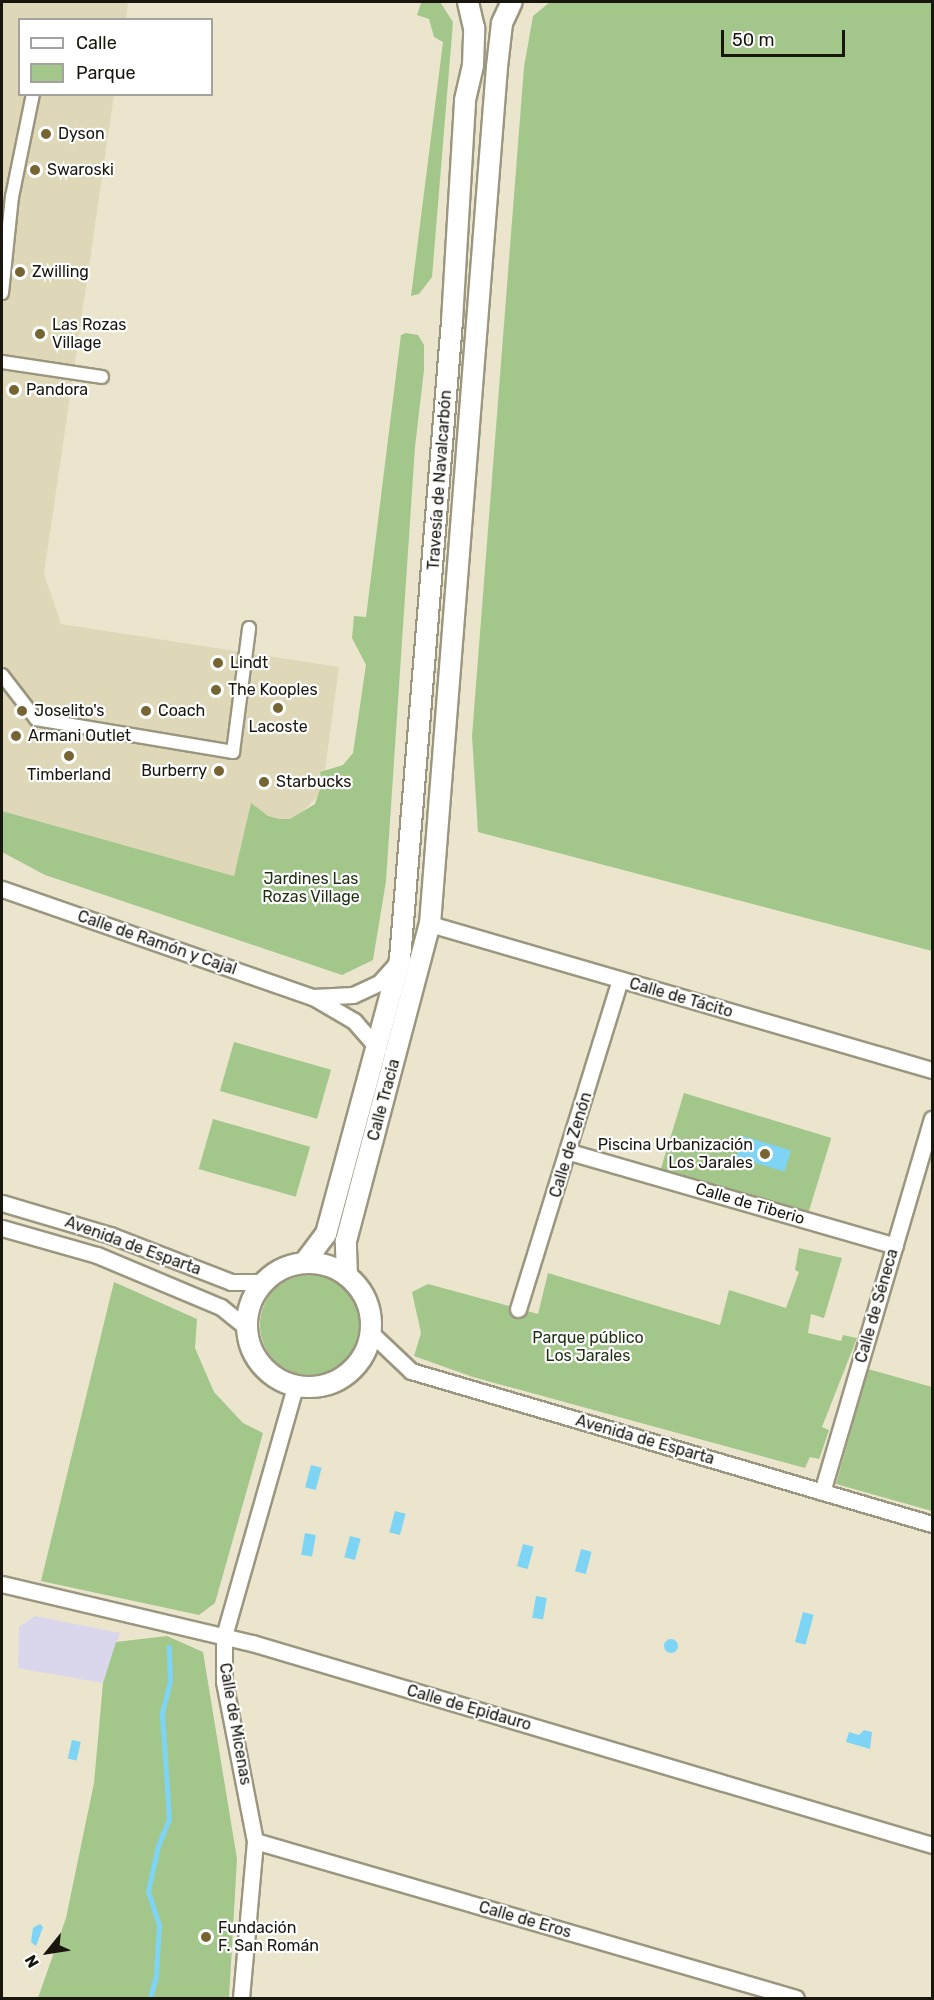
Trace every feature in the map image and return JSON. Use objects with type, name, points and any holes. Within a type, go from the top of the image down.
[{"type":"street","name":"Travesía de Navalcarbón","points":[[400,959],[452,321],[465,100],[473,65],[474,28],[468,2]]},
{"type":"street","name":"Travesía de Navalcarbón","points":[[430,924],[497,67],[502,23],[512,2]]},
{"type":"street","points":[[2,293],[12,197],[33,96]]},
{"type":"street","points":[[2,362],[102,377]]},
{"type":"street","points":[[2,675],[36,719],[232,752],[249,628]]},
{"type":"street","name":"Calle de Ramón y Cajal","points":[[2,889],[314,997],[354,1021],[378,1049]]},
{"type":"street","name":"Calle Tracia","points":[[347,1276],[346,1241],[430,924]]},
{"type":"street","name":"Calle de Tácito","points":[[430,924],[933,1070]]},
{"type":"street","name":"Calle de Ramón y Cajal","points":[[314,997],[353,995],[379,983],[400,959]]},
{"type":"street","name":"Calle Tracia","points":[[304,1263],[326,1234],[378,1049],[400,959]]},
{"type":"street","name":"Calle de Zenón","points":[[518,1309],[570,1152],[620,980]]},
{"type":"street","name":"Calle de Séneca","points":[[822,1492],[933,1119]]},
{"type":"street","name":"Calle de Tiberio","points":[[570,1152],[895,1246]]},
{"type":"street","name":"Avenida de Esparta","points":[[2,1203],[110,1235],[231,1282],[265,1282]]},
{"type":"street","name":"Avenida de Esparta","points":[[2,1228],[107,1259],[221,1307],[247,1328]]},
{"type":"street","points":[[304,1263],[327,1266],[347,1276],[366,1301],[371,1333],[358,1365],[345,1377],[312,1388],[295,1386],[261,1365],[247,1328],[252,1303],[265,1282],[283,1269],[304,1263]]},
{"type":"street","name":"Avenida de Esparta","points":[[371,1333],[397,1361],[411,1371],[933,1524]]},
{"type":"street","name":"Calle de Micenas","points":[[241,1998],[255,1841],[224,1681],[224,1636],[295,1386]]},
{"type":"street","name":"Calle de Epidauro","points":[[2,1584],[224,1636],[933,1845]]},
{"type":"street","name":"Calle de Eros","points":[[255,1841],[796,1998]]},
{"type":"shaded area","name":"Las Rozas Village","points":[[2,2],[128,2],[126,18],[18,18],[18,96],[114,96],[44,574],[61,624],[339,667],[322,792],[238,877],[2,811]]},
{"type":"shaded area","points":[[35,1616],[120,1633],[103,1683],[18,1668],[19,1627]]},
{"type":"green space","points":[[414,2],[440,2],[453,22],[432,277],[419,294],[411,296],[443,42],[434,37],[429,19],[417,15],[421,3]]},
{"type":"green space","points":[[550,2],[932,2],[932,951],[478,832],[472,736],[524,67],[533,16]]},
{"type":"green space","name":"Jardines Las Rozas Village","points":[[406,333],[418,335],[424,345],[424,370],[415,447],[386,881],[373,960],[342,975],[45,875],[2,852],[2,811],[234,876],[251,803],[268,816],[279,819],[290,819],[315,804],[322,783],[320,772],[343,765],[353,753],[366,665],[352,638],[354,616],[366,617],[401,335]]},
{"type":"green space","points":[[234,1042],[331,1070],[317,1119],[220,1091]]},
{"type":"green space","points":[[684,1093],[831,1138],[808,1215],[661,1170]]},
{"type":"green space","points":[[213,1119],[310,1147],[296,1197],[199,1169]]},
{"type":"green space","name":"Parque público Los Jarales","points":[[799,1248],[842,1258],[824,1318],[811,1314],[808,1333],[841,1341],[843,1335],[857,1338],[822,1427],[829,1430],[819,1459],[810,1457],[805,1468],[473,1377],[414,1356],[421,1333],[412,1292],[428,1284],[538,1314],[548,1273],[720,1325],[729,1290],[786,1308],[799,1272],[795,1270]]},
{"type":"green space","points":[[310,1275],[329,1279],[345,1290],[356,1306],[360,1325],[356,1344],[345,1360],[329,1371],[310,1375],[291,1371],[275,1360],[264,1344],[260,1325],[264,1306],[275,1290],[291,1279]]},
{"type":"green space","points":[[114,1282],[197,1319],[195,1348],[214,1392],[243,1423],[263,1433],[215,1603],[199,1615],[41,1581]]},
{"type":"green space","points":[[868,1369],[932,1387],[932,1511],[836,1484]]},
{"type":"green space","points":[[167,1636],[203,1652],[237,1859],[229,1998],[38,1998],[66,1918],[94,1783],[103,1683],[116,1642]]},
{"type":"water","name":"Piscina Urbanización Los Jarales","points":[[743,1136],[791,1151],[784,1172],[737,1157]]},
{"type":"water","points":[[311,1465],[322,1468],[316,1490],[305,1487]]},
{"type":"water","points":[[395,1511],[406,1514],[400,1535],[389,1532]]},
{"type":"water","points":[[305,1533],[316,1535],[312,1557],[301,1555]]},
{"type":"water","points":[[350,1536],[361,1539],[355,1560],[344,1557]]},
{"type":"water","points":[[523,1544],[534,1547],[528,1569],[517,1566]]},
{"type":"water","points":[[581,1549],[592,1552],[586,1574],[575,1571]]},
{"type":"water","points":[[536,1596],[547,1598],[543,1620],[532,1618]]},
{"type":"water","points":[[803,1612],[814,1615],[806,1645],[795,1642]]},
{"type":"water","points":[[668,1639],[674,1639],[678,1646],[674,1653],[668,1653],[664,1649],[664,1643]]},
{"type":"water","points":[[864,1730],[872,1732],[870,1749],[846,1742],[849,1732],[859,1735]]},
{"type":"water","points":[[72,1740],[81,1742],[76,1761],[68,1759]]},
{"type":"water","points":[[40,1924],[43,1927],[36,1946],[31,1942],[33,1928]]},
{"type":"waterway","points":[[150,1998],[156,1975],[159,1925],[148,1891],[158,1846],[169,1819],[162,1713],[170,1681],[169,1647]]},
{"type":"place","name":"Dyson","points":[[46,134]]},
{"type":"place","name":"Swaroski","points":[[35,170]]},
{"type":"place","name":"Zwilling","points":[[20,272]]},
{"type":"place","name":"Las Rozas Village","points":[[40,334]]},
{"type":"place","name":"Pandora","points":[[14,390]]},
{"type":"place","name":"Lindt","points":[[218,663]]},
{"type":"place","name":"The Kooples","points":[[216,690]]},
{"type":"place","name":"Lacoste","points":[[278,708]]},
{"type":"place","name":"Joselito's","points":[[22,711]]},
{"type":"place","name":"Coach","points":[[146,711]]},
{"type":"place","name":"Armani Outlet","points":[[16,736]]},
{"type":"place","name":"Timberland","points":[[69,756]]},
{"type":"place","name":"Burberry","points":[[219,771]]},
{"type":"place","name":"Starbucks","points":[[264,782]]},
{"type":"place","name":"Piscina Urbanización Los Jarales","points":[[765,1154]]},
{"type":"place","name":"Fundación F. San Román","points":[[206,1937]]}]
